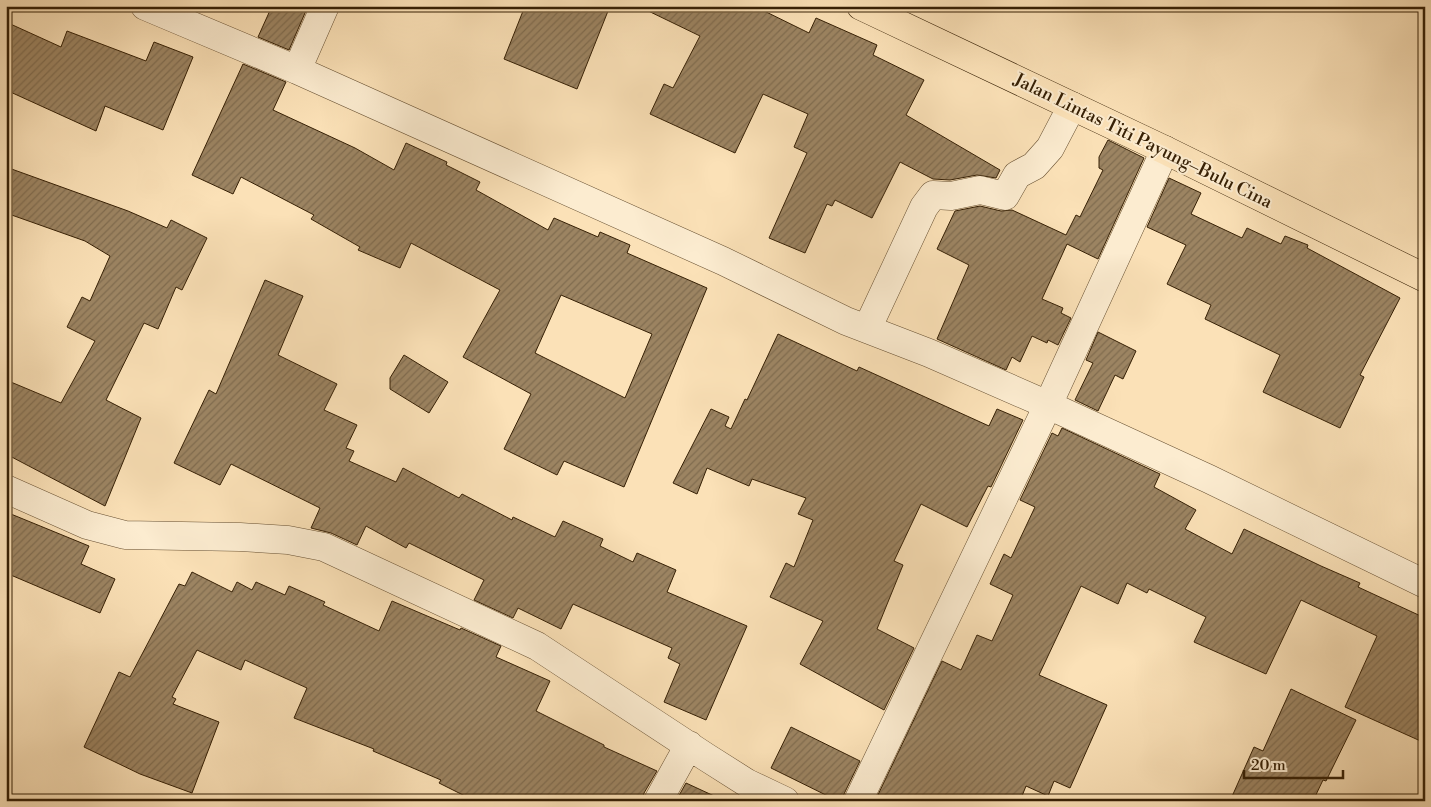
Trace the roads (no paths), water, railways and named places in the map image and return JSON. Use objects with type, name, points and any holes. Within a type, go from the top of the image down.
[{"type":"main road","name":"Jalan Lintas Titi Payung–Bulu Cina","points":[[861,6],[1165,150],[1425,278]]},
{"type":"street","points":[[145,6],[297,70],[723,261],[846,321],[1048,405],[1209,478],[1425,584]]},
{"type":"street","points":[[297,70],[325,6]]},
{"type":"street","points":[[867,329],[924,207],[933,195],[951,196],[980,190],[1005,196],[1017,175],[1034,166],[1050,148],[1072,106]]},
{"type":"street","points":[[858,801],[1048,405],[1165,150]]},
{"type":"street","points":[[6,489],[88,525],[125,535],[240,537],[288,540],[324,547],[537,646],[706,757],[747,782],[785,801]]},
{"type":"street","points":[[658,801],[689,745]]}]
